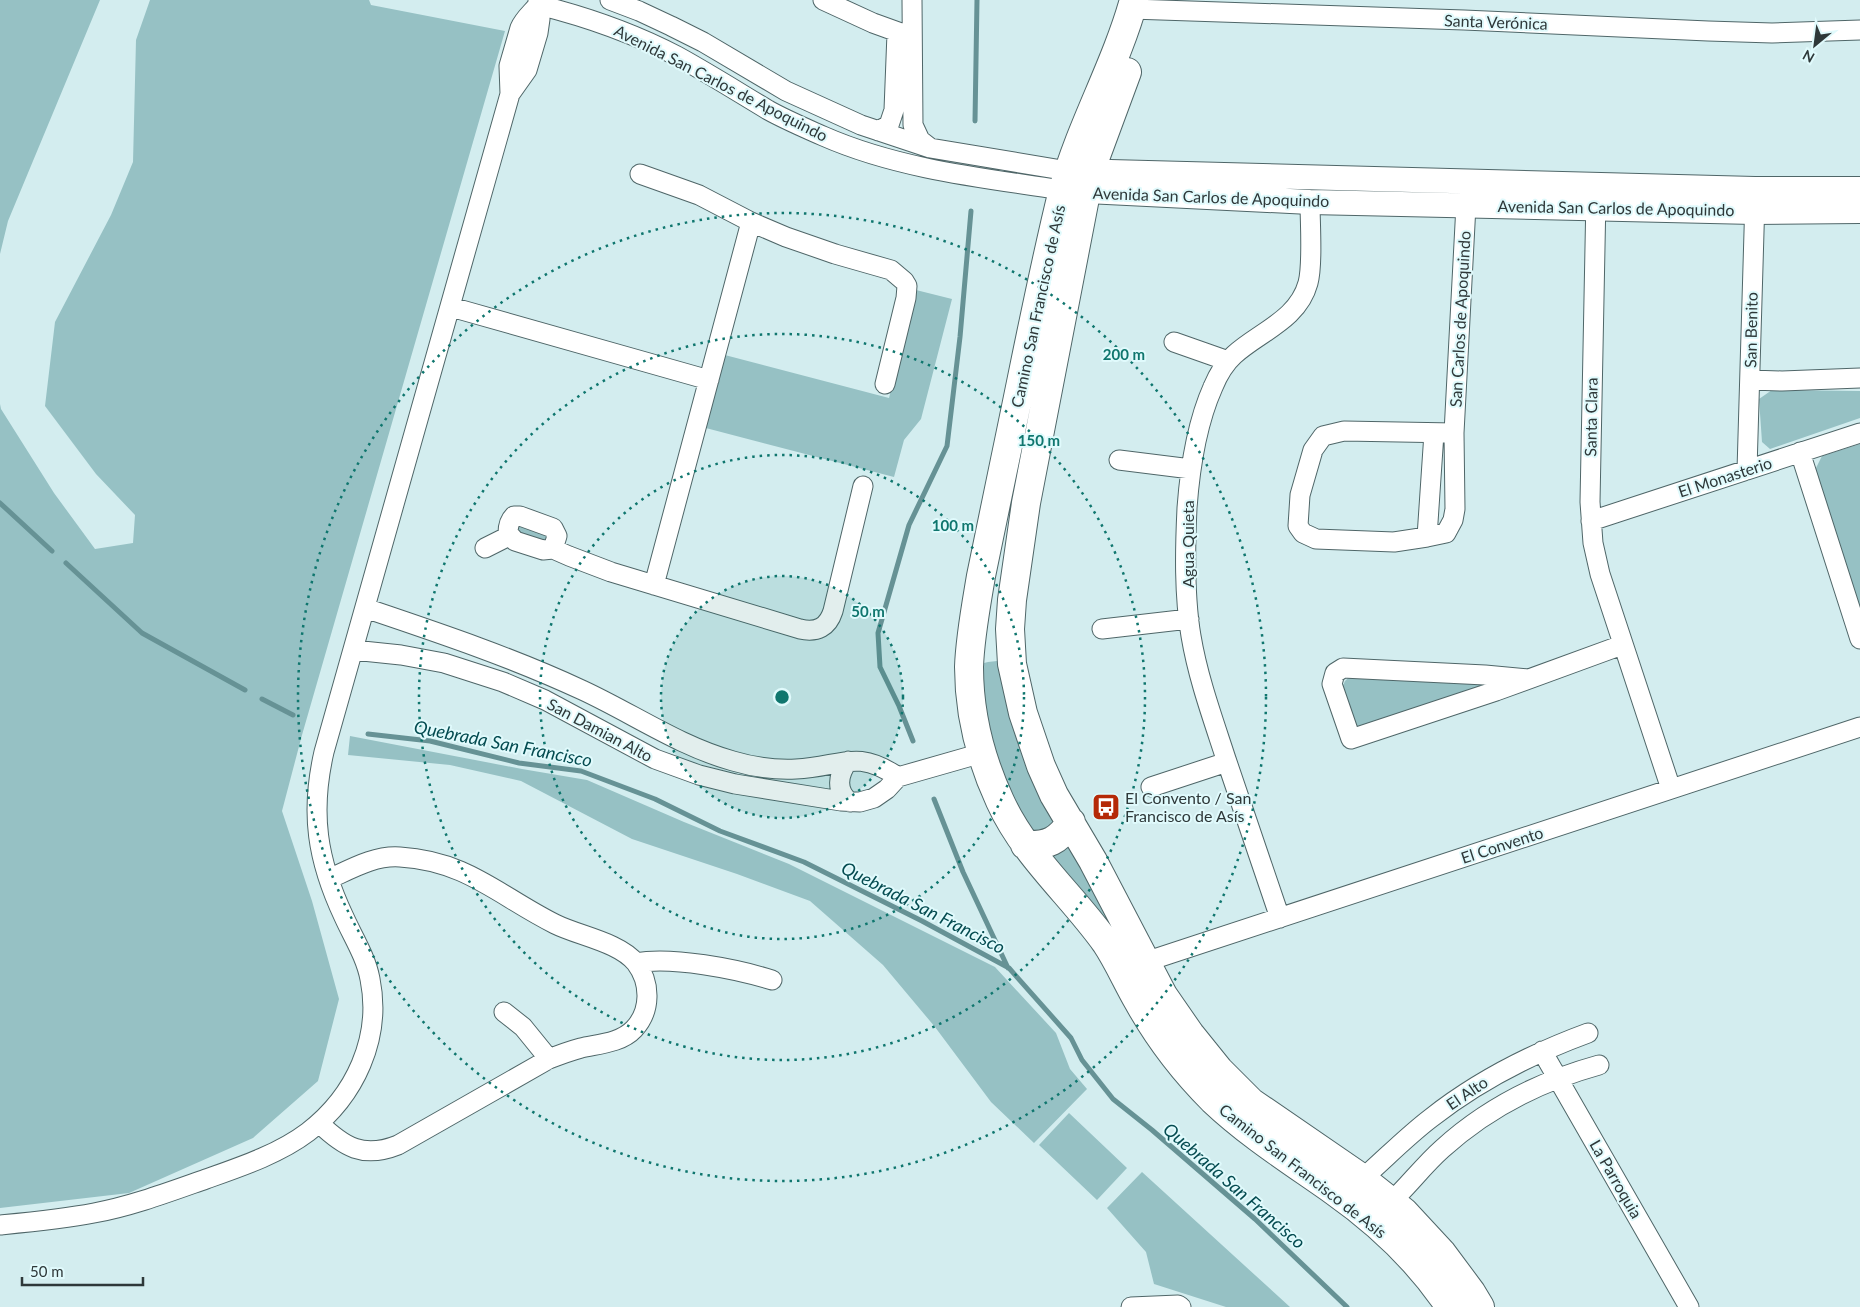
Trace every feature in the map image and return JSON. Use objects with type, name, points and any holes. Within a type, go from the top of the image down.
[{"type":"main road","name":"Camino San Francisco de Asís","points":[[1141,5],[1077,181],[1004,466],[977,598],[970,644],[969,671],[976,726],[982,753],[1000,802],[1011,824],[1025,845],[1107,945],[1140,1005],[1169,1050],[1212,1098],[1243,1127],[1337,1192],[1377,1225],[1414,1261],[1450,1307]]},
{"type":"main road","name":"Camino San Francisco de Asís","points":[[1077,181],[1012,600],[1010,629],[1012,664],[1030,737],[1054,795],[1093,861],[1163,995],[1190,1034],[1219,1070],[1251,1102],[1362,1179],[1404,1212],[1442,1253],[1480,1307]]},
{"type":"main road","points":[[1004,466],[1033,468]]},
{"type":"main road","points":[[969,671],[977,661],[989,656],[1002,657],[1012,664]]},
{"type":"main road","points":[[1025,845],[1039,846],[1052,842],[1063,834],[1071,822]]},
{"type":"street","name":"Avenida San Carlos de Apoquindo","points":[[610,0],[689,34],[766,80],[804,100],[878,131],[930,148],[1077,181],[1755,200],[1860,211]]},
{"type":"street","points":[[823,0],[905,35]]},
{"type":"street","points":[[878,131],[889,125],[894,110],[912,0]]},
{"type":"street","name":"Avenida San Carlos de Apoquindo","points":[[539,2],[605,23],[639,38],[686,61],[789,120],[826,137],[868,153],[943,172],[1077,181],[1310,202],[1466,205],[1596,196]]},
{"type":"street","points":[[0,1225],[94,1213],[164,1194],[260,1158],[294,1141],[319,1123],[340,1100],[354,1079],[369,1042],[373,1012],[372,993],[366,964],[343,916],[329,879],[318,836],[316,808],[318,784],[324,752],[510,94],[526,70],[539,27],[539,2]]},
{"type":"street","name":"Santa Verónica","points":[[1141,5],[1708,31],[1772,33],[1860,30]]},
{"type":"street","points":[[905,35],[913,125],[920,140],[930,148]]},
{"type":"street","points":[[640,174],[699,195],[751,222],[812,247],[891,270],[904,280],[906,298],[886,384]]},
{"type":"street","name":"Avenida San Carlos de Apoquindo","points":[[1755,200],[1860,189]]},
{"type":"street","name":"Santa Clara","points":[[1596,196],[1592,325],[1591,521],[1600,574],[1671,789]]},
{"type":"street","name":"San Benito","points":[[1747,470],[1755,200]]},
{"type":"street","name":"Agua Quieta","points":[[1280,918],[1198,673],[1189,619],[1186,530],[1191,470],[1196,439],[1206,404],[1218,377],[1228,361],[1248,344],[1288,316],[1302,298],[1308,284],[1310,202]]},
{"type":"street","name":"San Carlos de Apoquindo","points":[[1454,433],[1344,431],[1323,436],[1314,450],[1300,495],[1298,526],[1303,532],[1316,539],[1394,542],[1446,533],[1453,520],[1455,509],[1454,433],[1466,205]]},
{"type":"street","points":[[654,585],[751,222]]},
{"type":"street","points":[[451,307],[708,380]]},
{"type":"street","points":[[1174,342],[1228,361]]},
{"type":"street","points":[[1750,380],[1860,378]]},
{"type":"street","points":[[1427,537],[1434,433]]},
{"type":"street","name":"El Monasterio","points":[[1591,521],[1860,433]]},
{"type":"street","points":[[1800,452],[1860,639]]},
{"type":"street","points":[[1119,460],[1191,470]]},
{"type":"street","points":[[553,549],[557,536],[553,528],[520,516],[514,516],[509,522],[509,536],[515,541],[543,550],[553,549],[590,564],[654,585],[800,629],[818,630],[827,624],[833,610],[862,486]]},
{"type":"street","points":[[486,548],[509,536]]},
{"type":"street","name":"San Damian Alto","points":[[365,608],[431,629],[514,660],[593,695],[684,742],[719,757],[750,766],[774,768],[801,768],[857,760],[882,766],[898,777]]},
{"type":"street","points":[[1102,629],[1189,619]]},
{"type":"street","points":[[1528,679],[1343,668],[1335,673],[1332,684],[1351,739],[1577,663],[1622,645]]},
{"type":"street","name":"San Damian Alto","points":[[353,650],[401,655],[467,669],[545,700],[648,756],[699,776],[735,784],[860,802],[874,798],[887,789],[898,777],[982,753]]},
{"type":"street","name":"El Convento","points":[[1145,962],[1860,727]]},
{"type":"street","points":[[848,761],[841,773],[839,784],[842,796],[850,802]]},
{"type":"street","points":[[1151,787],[1227,762]]},
{"type":"street","points":[[319,1123],[334,1137],[350,1147],[368,1152],[386,1150],[398,1146],[549,1059],[564,1053],[615,1040],[629,1034],[643,1016],[647,1002],[644,977],[636,964],[623,952],[555,925],[479,879],[439,863],[389,857],[370,861],[329,879]]},
{"type":"street","points":[[636,964],[655,961],[700,965],[744,972],[772,980]]},
{"type":"street","points":[[504,1012],[524,1027],[549,1059]]},
{"type":"street","name":"El Alto","points":[[1362,1179],[1402,1141],[1459,1097],[1490,1078],[1542,1051],[1588,1033]]},
{"type":"street","name":"La Parroquia","points":[[1542,1051],[1689,1307]]},
{"type":"street","name":"El Alto","points":[[1391,1202],[1441,1150],[1462,1132],[1508,1101],[1558,1078],[1600,1065]]},
{"type":"street","points":[[1131,1307],[1178,1305],[1181,1307]]},
{"type":"shaded area","points":[[0,0],[100,0],[8,221],[0,254]]},
{"type":"shaded area","points":[[150,0],[369,0],[371,5],[505,31],[302,735],[282,811],[312,901],[339,999],[318,1081],[253,1138],[129,1193],[0,1208],[0,404],[1,409],[54,493],[95,549],[133,543],[135,515],[96,474],[45,406],[55,322],[111,215],[133,162],[136,40]]},
{"type":"shaded area","points":[[916,290],[952,299],[921,419],[904,440],[894,477],[702,427],[721,354],[889,398]]},
{"type":"shaded area","points":[[1772,390],[1860,391],[1860,418],[1770,449],[1762,442],[1759,399]]},
{"type":"shaded area","points":[[1860,444],[1860,608],[1814,472],[1822,456]]},
{"type":"shaded area","points":[[519,523],[551,532],[547,544],[516,535]]},
{"type":"shaded area","points":[[997,661],[1006,670],[1057,815],[1051,832],[1029,833],[993,763],[980,664]]},
{"type":"shaded area","points":[[1351,675],[1481,681],[1482,688],[1364,729],[1353,723],[1341,690],[1345,681]]},
{"type":"shaded area","points":[[350,736],[587,780],[684,822],[789,864],[995,967],[1056,1033],[1070,1069],[1087,1089],[1034,1143],[991,1102],[935,1027],[883,965],[810,901],[632,839],[521,781],[450,765],[348,755]]},
{"type":"shaded area","points":[[1069,837],[1154,1002],[1219,1084],[1254,1118],[1288,1143],[1342,1177],[1380,1207],[1430,1257],[1468,1307],[1462,1307],[1430,1264],[1397,1228],[1340,1182],[1269,1136],[1235,1110],[1207,1082],[1175,1042],[1146,998],[1108,931],[1044,857],[1044,854],[1060,847]]},
{"type":"shaded area","points":[[1069,1113],[1127,1168],[1097,1200],[1039,1145]]},
{"type":"shaded area","points":[[1142,1172],[1290,1307],[1226,1307],[1154,1284],[1146,1252],[1107,1208]]},
{"type":"waterway","points":[[975,121],[977,0]]},
{"type":"waterway","points":[[913,741],[880,667],[878,633],[909,525],[947,446],[960,337],[971,211]]},
{"type":"waterway","name":"Quebrada San Francisco","points":[[0,503],[52,551]]},
{"type":"waterway","name":"Quebrada San Francisco","points":[[66,563],[142,633],[245,690]]},
{"type":"waterway","name":"Quebrada San Francisco","points":[[262,699],[293,715]]},
{"type":"waterway","name":"Quebrada San Francisco","points":[[368,734],[430,741],[519,763],[581,771],[655,799],[720,831],[804,862],[922,921],[1009,968],[1071,1038],[1082,1060],[1113,1099],[1255,1219],[1347,1307]]},
{"type":"waterway","points":[[934,799],[963,872],[1008,968]]},
{"type":"place","name":"El Convento / San Francisco de Asís","points":[[1106,807]]}]
